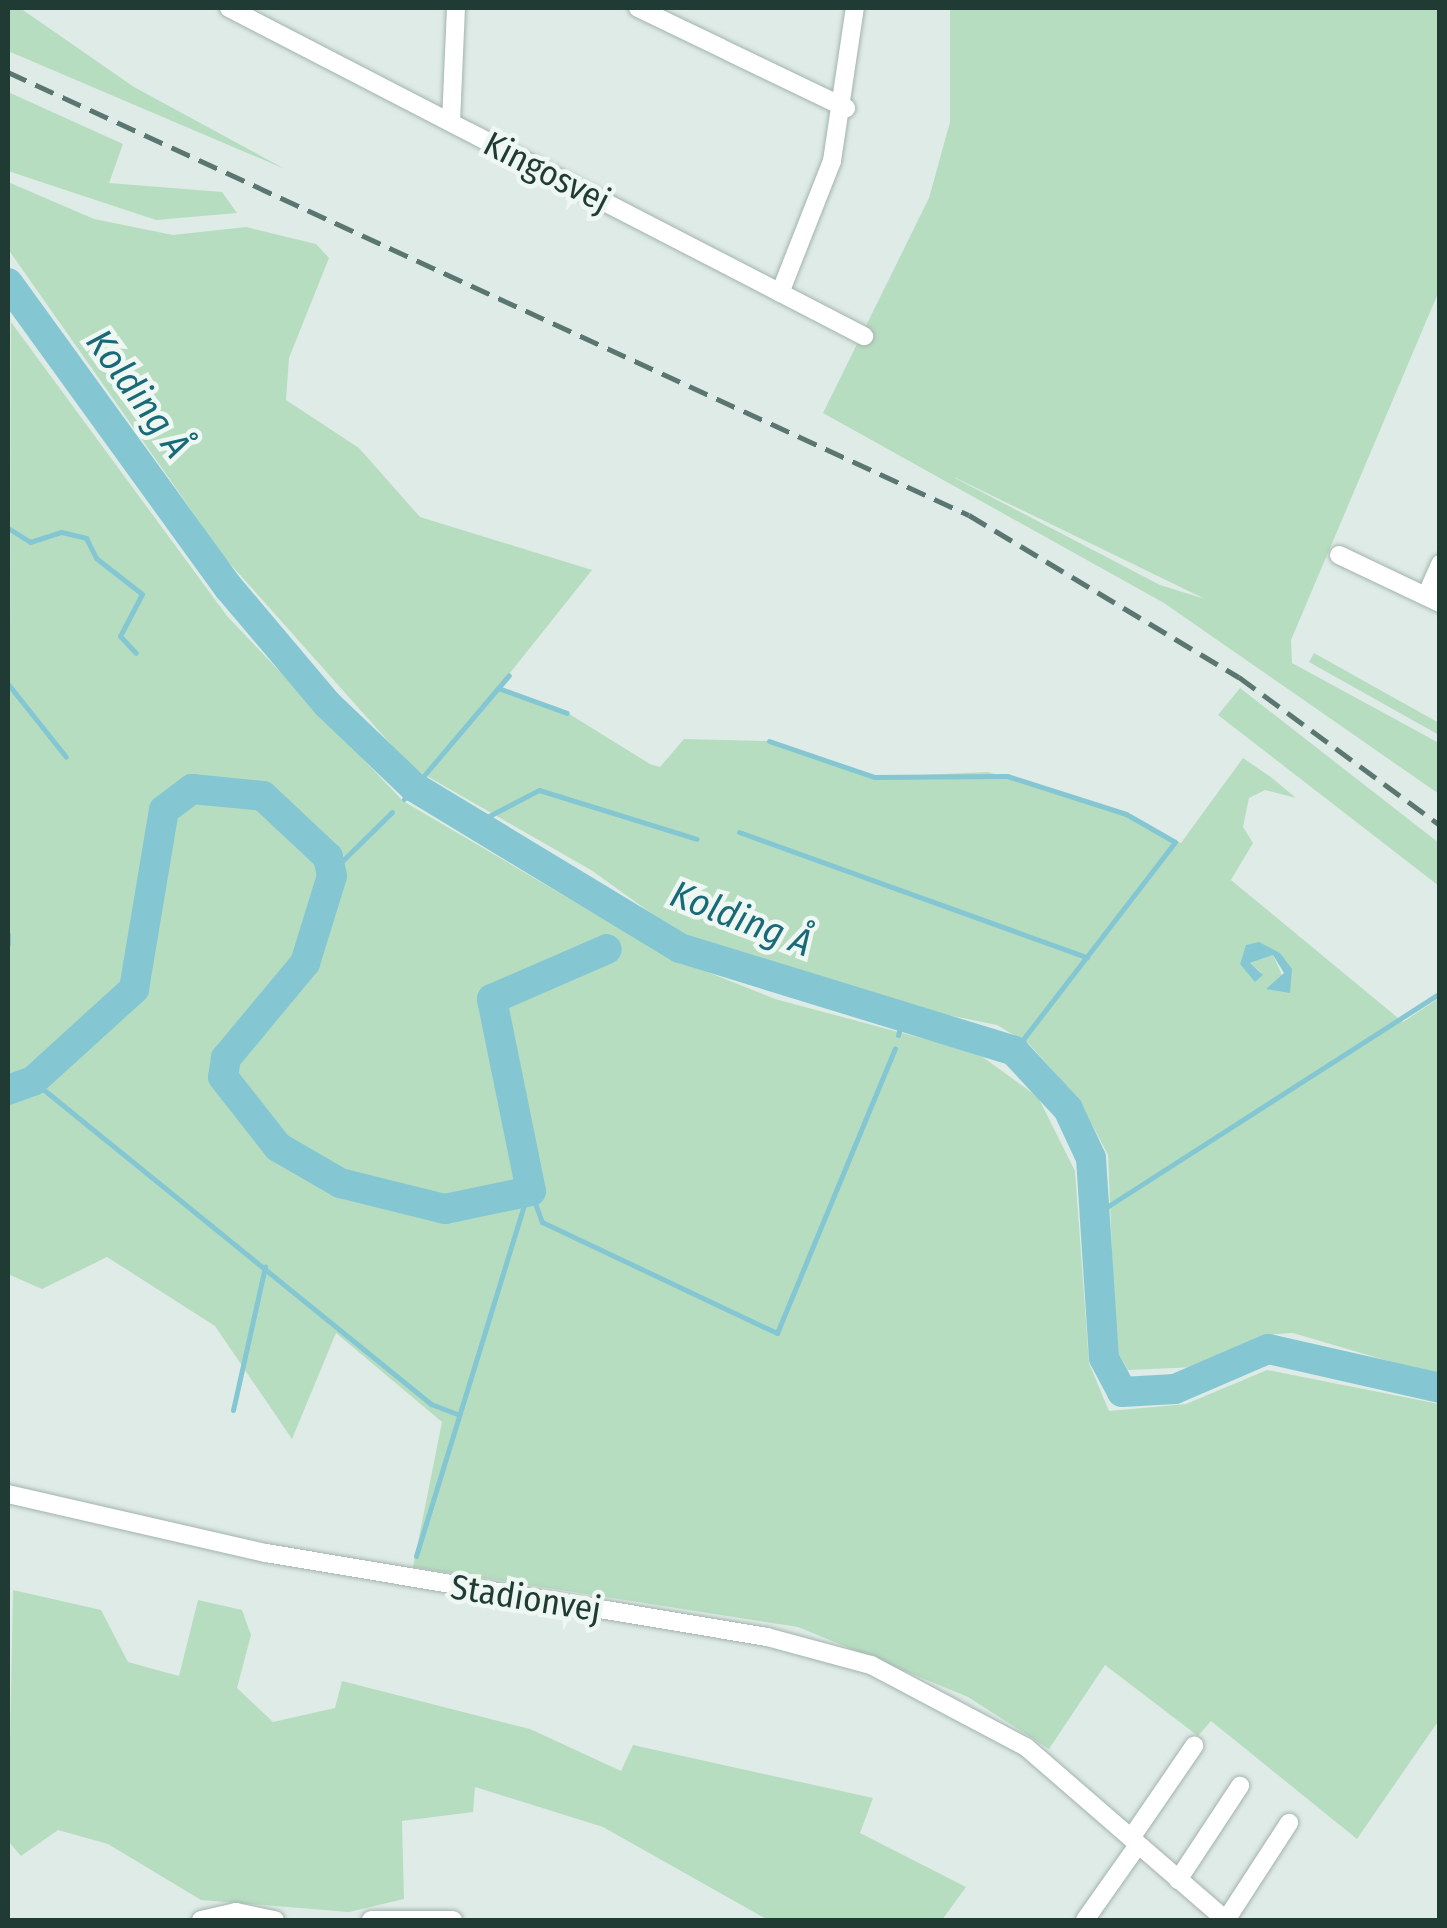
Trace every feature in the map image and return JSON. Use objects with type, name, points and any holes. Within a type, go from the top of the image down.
[{"type":"street","name":"Kingosvej","points":[[229,8],[864,336]]},
{"type":"street","points":[[451,122],[456,8]]},
{"type":"street","points":[[638,8],[846,108]]},
{"type":"street","points":[[780,292],[846,108],[855,8]]},
{"type":"street","points":[[1340,555],[1432,600],[1440,564]]},
{"type":"street","name":"Stadionvej","points":[[8,1494],[266,1554],[821,1648],[936,1692],[1026,1747],[1226,1920]]},
{"type":"street","points":[[1085,1920],[1194,1746]]},
{"type":"street","points":[[1178,1880],[1240,1786]]},
{"type":"street","points":[[1226,1920],[1290,1823]]},
{"type":"street","points":[[201,1920],[236,1912],[275,1920]]},
{"type":"street","points":[[370,1920],[453,1920]]},
{"type":"green space","points":[[8,8],[20,8],[134,87],[285,169],[8,51]]},
{"type":"green space","points":[[950,8],[1439,8],[1439,291],[1291,640],[1292,663],[1439,743],[1439,794],[1164,603],[823,413],[929,198],[950,122]],"holes":[[[955,478],[1205,599],[1160,585]]]},
{"type":"green space","points":[[8,92],[123,144],[109,183],[222,192],[237,213],[156,220],[8,171]]},
{"type":"green space","points":[[8,182],[94,219],[173,235],[246,227],[316,244],[329,258],[289,358],[286,400],[359,448],[420,517],[592,570],[498,688],[566,712],[650,764],[660,767],[684,739],[769,741],[874,777],[988,772],[1126,814],[1181,843],[1243,758],[1272,778],[1296,798],[1265,790],[1249,798],[1243,827],[1253,843],[1231,880],[1403,1022],[1439,998],[1439,1376],[1293,1333],[1262,1335],[1198,1367],[1128,1370],[1116,1349],[1108,1155],[1079,1100],[1029,1044],[997,1025],[904,1006],[676,931],[591,870],[411,767],[225,558],[8,249]],"holes":[[[1247,945],[1280,953],[1290,993],[1273,955],[1250,963],[1262,973],[1240,964]]]},
{"type":"green space","points":[[11,322],[227,616],[403,801],[667,956],[775,999],[977,1053],[1038,1097],[1075,1171],[1089,1363],[1109,1411],[1186,1404],[1267,1370],[1439,1404],[1439,1720],[1357,1839],[1211,1721],[1198,1736],[1105,1665],[1049,1749],[968,1697],[798,1627],[413,1567],[442,1422],[336,1333],[292,1439],[215,1326],[107,1257],[42,1289],[8,1274]]},
{"type":"green space","points":[[1314,653],[1439,723],[1439,735],[1309,662]]},
{"type":"green space","points":[[1240,688],[1439,843],[1439,886],[1218,715]]},
{"type":"green space","points":[[13,1590],[101,1610],[128,1662],[179,1676],[198,1600],[242,1610],[251,1635],[237,1688],[273,1722],[335,1708],[342,1681],[530,1729],[621,1771],[633,1745],[873,1798],[860,1833],[966,1887],[942,1920],[768,1920],[603,1827],[475,1787],[473,1812],[402,1821],[404,1899],[349,1912],[201,1900],[108,1844],[58,1830],[21,1856],[8,1841]]},
{"type":"water","points":[[1259,942],[1280,953],[1292,969],[1290,993],[1266,989],[1284,973],[1273,955],[1250,963],[1263,975],[1255,982],[1240,964],[1246,945]]},
{"type":"waterway","name":"Kolding Å","points":[[8,283],[229,588],[327,704],[414,787],[680,948],[1014,1051],[1068,1109],[1091,1158],[1104,1358],[1122,1392],[1175,1389],[1268,1349],[1440,1388]]},
{"type":"waterway","points":[[8,528],[30,542],[61,532],[86,538],[96,558],[142,594],[120,636],[136,653]]},
{"type":"waterway","points":[[404,799],[509,675]]},
{"type":"waterway","points":[[8,684],[66,757]]},
{"type":"waterway","points":[[498,688],[567,713]]},
{"type":"waterway","points":[[769,741],[874,777],[1007,776],[1126,814],[1175,842],[1014,1051]]},
{"type":"waterway","points":[[8,1090],[33,1081],[134,989],[164,810],[192,789],[263,796],[328,857],[332,876],[305,963],[226,1058],[223,1077],[278,1147],[340,1183],[445,1209],[531,1191],[492,999],[607,949]]},
{"type":"waterway","points":[[470,826],[539,790],[697,839]]},
{"type":"waterway","points":[[332,871],[392,812]]},
{"type":"waterway","points":[[739,832],[1087,957]]},
{"type":"waterway","points":[[8,934],[8,944]]},
{"type":"waterway","points":[[1099,1212],[1440,993]]},
{"type":"waterway","points":[[898,1035],[902,1020]]},
{"type":"waterway","points":[[531,1192],[542,1222],[777,1333],[895,1048]]},
{"type":"waterway","points":[[33,1081],[431,1404],[457,1414]]},
{"type":"waterway","points":[[416,1556],[527,1195]]},
{"type":"waterway","points":[[233,1410],[265,1267]]},
{"type":"railway","points":[[8,72],[969,515],[1239,677],[1440,825]]}]
